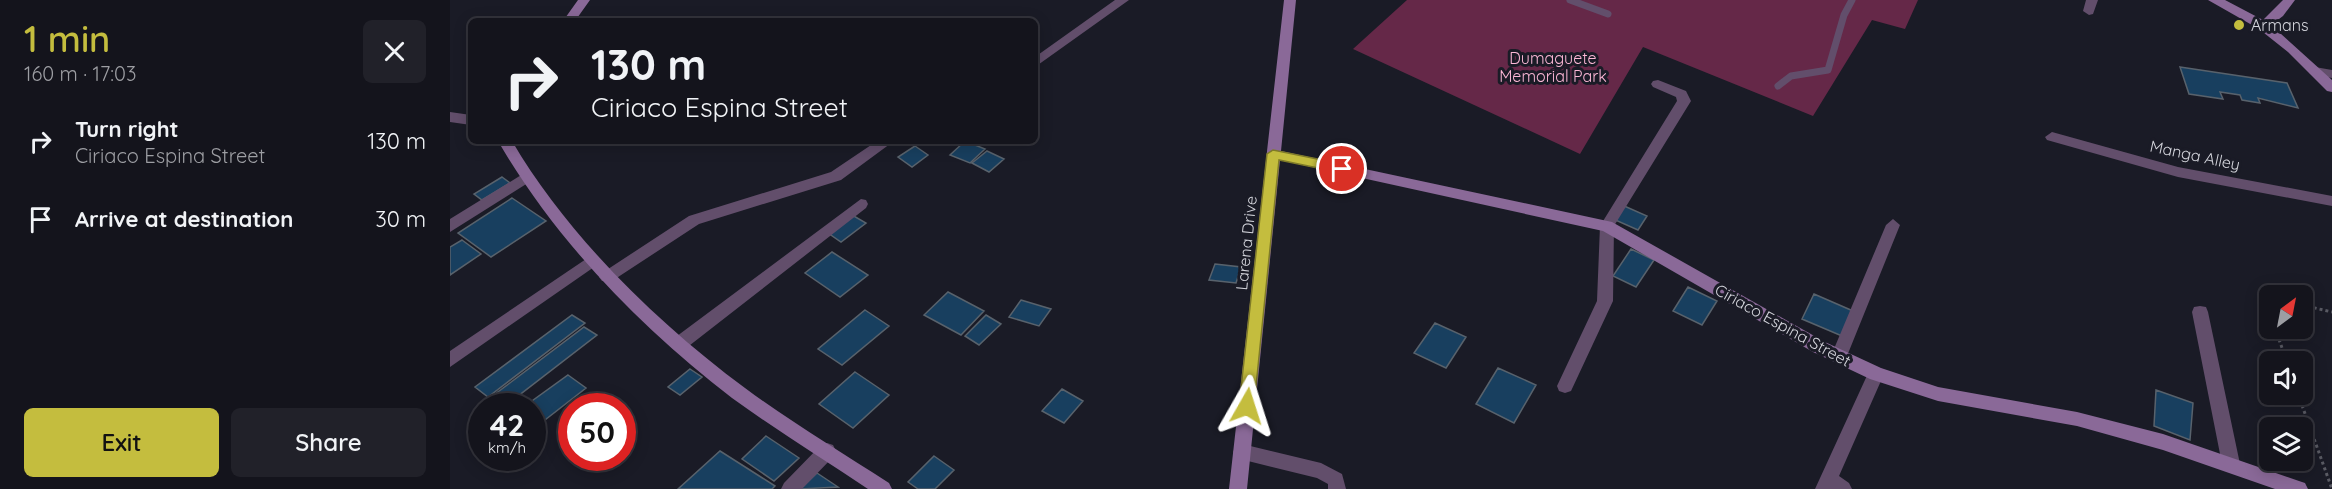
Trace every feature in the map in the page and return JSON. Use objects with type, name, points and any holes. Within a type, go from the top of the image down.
[{"type":"main road","points":[[571,18],[584,0]]},
{"type":"main road","name":"Larena Drive","points":[[1238,489],[1290,0]]},
{"type":"main road","points":[[2214,0],[2265,24],[2287,41],[2332,88]]},
{"type":"main road","points":[[2265,24],[2279,13],[2289,0]]},
{"type":"main road","points":[[507,144],[526,177],[592,261],[679,344],[739,393],[883,489]]},
{"type":"main road","name":"Ciriaco Espina Street","points":[[1273,154],[1607,226],[1839,356],[1876,374],[1938,394],[2088,422],[2163,442],[2299,489]]},
{"type":"street","points":[[1038,61],[1123,0]]},
{"type":"street","points":[[2315,71],[2332,74]]},
{"type":"street","points":[[1565,386],[1605,302],[1607,226],[1684,101],[1681,94],[1658,84]]},
{"type":"street","points":[[450,117],[468,120]]},
{"type":"street","name":"Manga Alley","points":[[2052,137],[2178,172],[2332,201]]},
{"type":"street","points":[[607,277],[694,220],[836,176],[882,144]]},
{"type":"street","points":[[450,226],[526,177]]},
{"type":"street","points":[[679,344],[861,204]]},
{"type":"street","points":[[1839,356],[1893,225]]},
{"type":"street","points":[[450,360],[592,261]]},
{"type":"street","points":[[2200,312],[2231,464]]},
{"type":"street","points":[[1832,486],[1876,374]]},
{"type":"street","points":[[789,489],[827,451]]},
{"type":"street","points":[[1242,452],[1322,471],[1336,480],[1338,489]]},
{"type":"lane","points":[[1570,0],[1608,14]]},
{"type":"lane","points":[[1778,86],[1791,76],[1828,70],[1844,15],[1852,0]]},
{"type":"path","points":[[2313,308],[2332,312]]},
{"type":"path","points":[[2302,405],[2332,489]]},
{"type":"green space","name":"Dumaguete Memorial Park","points":[[1407,0],[1918,0],[1905,29],[1872,20],[1813,116],[1643,47],[1580,154],[1353,49]]},
{"type":"building","points":[[2180,67],[2287,83],[2298,108],[2258,98],[2260,103],[2242,100],[2240,95],[2220,92],[2223,99],[2189,94]]},
{"type":"building","points":[[962,144],[972,144],[985,149],[970,163],[950,155]]},
{"type":"building","points":[[915,146],[928,155],[912,167],[898,157]]},
{"type":"building","points":[[987,151],[1004,159],[989,172],[972,163]]},
{"type":"building","points":[[502,177],[510,183],[482,200],[474,194]]},
{"type":"building","points":[[512,198],[546,221],[491,257],[458,233]]},
{"type":"building","points":[[1622,205],[1647,216],[1638,230],[1613,219]]},
{"type":"building","points":[[852,215],[866,223],[841,242],[828,233]]},
{"type":"building","points":[[462,240],[481,254],[450,275],[450,247]]},
{"type":"building","points":[[1631,249],[1654,260],[1636,287],[1613,276]]},
{"type":"building","points":[[832,252],[868,275],[840,297],[805,273]]},
{"type":"building","points":[[1215,264],[1241,267],[1236,283],[1209,280]]},
{"type":"building","points":[[1688,287],[1717,301],[1702,325],[1673,311]]},
{"type":"building","points":[[948,292],[984,311],[961,335],[924,315]]},
{"type":"building","points":[[1814,294],[1853,311],[1842,336],[1802,319]]},
{"type":"building","points":[[1021,300],[1051,309],[1039,326],[1009,317]]},
{"type":"building","points":[[865,310],[889,326],[842,365],[818,349]]},
{"type":"building","points":[[572,315],[585,323],[493,393],[483,393],[475,387]]},
{"type":"building","points":[[986,315],[1001,324],[979,345],[965,336]]},
{"type":"building","points":[[1435,323],[1466,337],[1446,368],[1414,353]]},
{"type":"building","points":[[584,327],[597,335],[522,393],[497,393]]},
{"type":"building","points":[[1498,368],[1536,385],[1514,423],[1476,404]]},
{"type":"building","points":[[690,369],[702,377],[680,395],[668,387]]},
{"type":"building","points":[[855,372],[889,395],[853,428],[819,404]]},
{"type":"building","points":[[568,375],[586,388],[580,393],[558,393],[558,410],[546,419],[546,393],[543,393]]},
{"type":"building","points":[[1062,389],[1083,401],[1064,423],[1042,411]]},
{"type":"building","points":[[2156,390],[2193,403],[2190,440],[2154,426]]},
{"type":"building","points":[[766,436],[799,458],[774,481],[742,459]]},
{"type":"building","points":[[720,451],[775,486],[772,489],[678,489]]},
{"type":"building","points":[[934,456],[954,470],[935,489],[918,489],[908,482]]},
{"type":"building","points":[[817,473],[838,487],[800,489]]},
{"type":"place","name":"Armans","points":[[2239,25]]},
{"type":"route","points":[[1247,406],[1273,154],[1342,169]]}]
